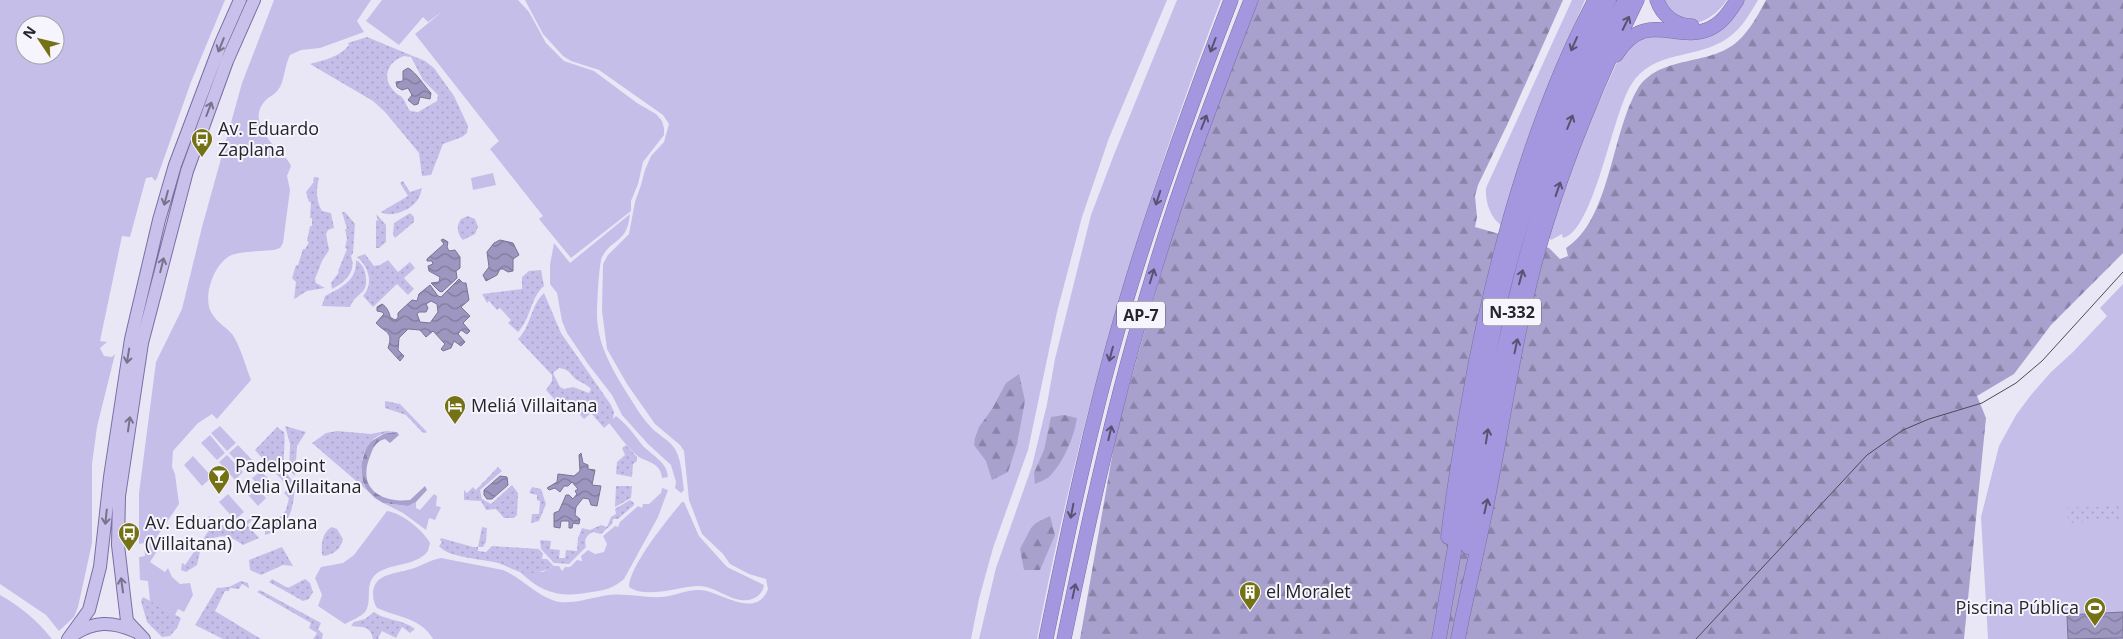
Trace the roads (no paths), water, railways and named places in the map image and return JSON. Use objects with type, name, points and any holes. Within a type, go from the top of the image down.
[{"type":"highway","name":"AP-7","points":[[1046,639],[1075,498],[1122,316],[1179,136],[1231,0]]},
{"type":"highway","name":"AP-7","points":[[1064,639],[1110,431],[1141,314],[1194,146],[1251,0]]},
{"type":"highway","name":"N-332","points":[[1438,639],[1457,459],[1492,283],[1521,180],[1539,129],[1566,61],[1595,0]]},
{"type":"highway","name":"N-332","points":[[1438,639],[1485,374],[1501,298],[1521,224],[1546,150],[1577,67],[1609,0]]},
{"type":"highway","name":"N-332","points":[[1453,639],[1490,421],[1514,299],[1552,170],[1596,60],[1625,0]]},
{"type":"highway","points":[[1458,639],[1528,288],[1546,224],[1599,81],[1637,0]]},
{"type":"highway","points":[[1657,0],[1667,17],[1687,26],[1710,23],[1719,17],[1732,0]]},
{"type":"highway","points":[[1599,81],[1622,46],[1637,33],[1654,29],[1701,32],[1723,20],[1737,0]]},
{"type":"main road","points":[[68,638],[89,610],[100,567],[110,477],[131,339],[159,220],[174,165],[221,43],[240,0]]},
{"type":"main road","points":[[140,635],[127,620],[120,563],[118,525],[119,496],[142,343],[187,171],[227,61],[254,0]]},
{"type":"main road","points":[[68,638],[84,628],[101,623],[119,624],[140,635]]},
{"type":"water","points":[[408,68],[431,93],[430,99],[420,97],[418,104],[414,105],[408,100],[412,95],[408,88],[402,90],[397,87],[396,82],[403,81],[403,71]]},
{"type":"water","points":[[443,239],[448,242],[447,247],[449,251],[455,250],[460,257],[460,268],[456,271],[457,278],[442,292],[431,283],[439,282],[440,277],[429,271],[428,266],[433,264],[432,261],[427,261],[427,259],[444,244],[441,240]]},
{"type":"water","points":[[500,240],[513,243],[519,255],[513,259],[513,271],[508,272],[500,269],[497,275],[486,281],[483,275],[489,267],[487,252],[494,243]]},
{"type":"water","points":[[459,279],[466,283],[469,300],[461,307],[470,316],[463,323],[470,331],[467,334],[461,330],[458,334],[465,342],[461,346],[454,341],[451,348],[443,351],[441,349],[445,344],[433,331],[426,337],[420,330],[408,329],[399,338],[398,350],[404,356],[400,361],[388,348],[390,338],[388,333],[376,323],[384,314],[377,311],[377,307],[382,304],[388,310],[390,317],[395,320],[398,318],[398,313],[412,300],[417,301],[419,294],[430,285],[438,296],[441,297]],"holes":[[[431,301],[437,304],[438,312],[430,323],[420,322],[417,314],[419,312],[426,312],[428,308],[426,304]]]},
{"type":"water","points":[[581,453],[583,463],[588,465],[588,469],[595,470],[592,485],[601,486],[597,506],[591,505],[589,499],[583,498],[576,507],[575,515],[580,519],[579,524],[573,523],[572,528],[569,528],[569,521],[561,521],[560,528],[554,527],[554,513],[559,511],[566,495],[573,499],[577,494],[575,491],[578,489],[572,482],[568,486],[564,486],[560,492],[555,488],[549,490],[547,488],[557,482],[558,474],[574,476],[580,471],[579,455]]},
{"type":"water","points":[[500,476],[507,477],[508,485],[492,499],[487,499],[484,495],[484,490]]},
{"type":"water","name":"Piscina Pública","points":[[2123,612],[2123,638],[2068,639],[2067,615]]},
{"type":"tram line","points":[[1696,639],[1867,455],[1903,430],[1929,419],[1982,403],[2016,383],[2042,361],[2123,272]]},
{"type":"place","name":"Av. Eduardo Zaplana","points":[[202,158]]},
{"type":"place","name":"Meliá Villaitana","points":[[455,425]]},
{"type":"place","name":"Padelpoint Melia Villaitana","points":[[219,495]]},
{"type":"place","name":"Av. Eduardo Zaplana (Villaitana)","points":[[129,552]]},
{"type":"place","name":"el Moralet","points":[[1250,611]]},
{"type":"place","name":"Piscina Pública","points":[[2095,627]]}]
